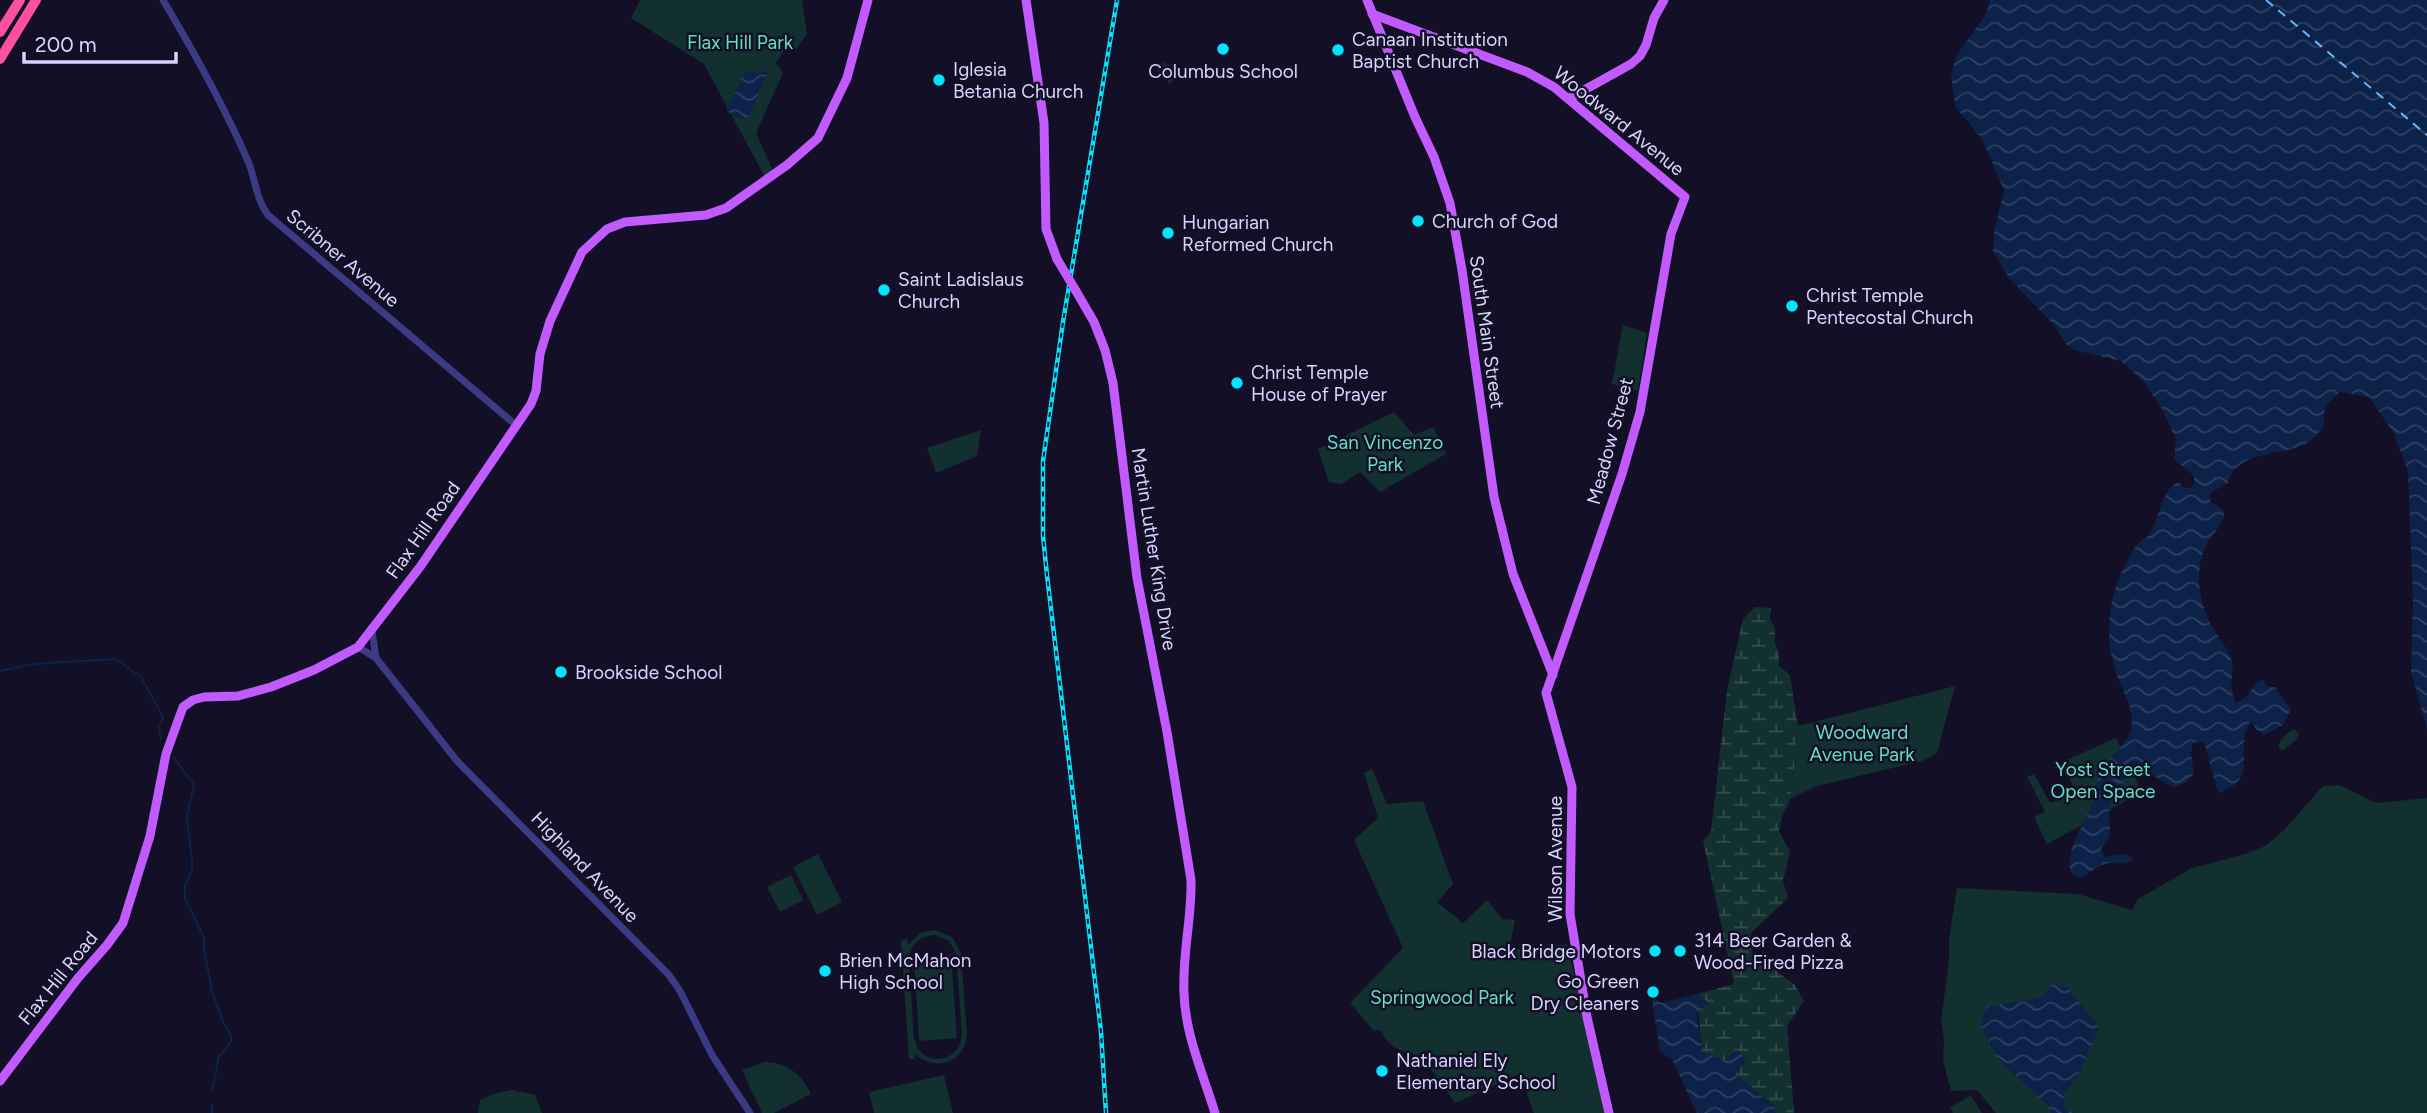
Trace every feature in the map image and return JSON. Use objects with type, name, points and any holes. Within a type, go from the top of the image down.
[{"type":"highway","points":[[0,32],[20,0]]},
{"type":"highway","points":[[0,59],[36,0]]},
{"type":"main road","name":"Flax Hill Road","points":[[0,1081],[123,923],[150,837],[164,760],[183,707],[197,699],[238,696],[271,687],[314,670],[358,647],[420,567],[534,398],[540,354],[555,307],[582,252],[607,229],[625,222],[705,215],[726,208],[818,138],[847,78],[867,0]]},
{"type":"main road","name":"Martin Luther King Drive","points":[[1026,0],[1044,123],[1046,229],[1057,259],[1094,323],[1105,350],[1113,383],[1137,578],[1167,732],[1191,880],[1192,902],[1184,979],[1185,1010],[1215,1113]]},
{"type":"main road","name":"South Main Street","points":[[1367,0],[1434,157],[1450,203],[1494,497],[1513,574],[1553,675]]},
{"type":"main road","points":[[1570,98],[1631,64],[1640,56],[1646,46],[1654,18],[1664,0]]},
{"type":"main road","name":"Woodward Avenue","points":[[1372,14],[1527,72],[1570,98],[1685,197]]},
{"type":"main road","name":"Meadow Street","points":[[1547,690],[1619,484],[1640,412],[1671,234],[1685,197]]},
{"type":"main road","name":"Wilson Avenue","points":[[1547,690],[1548,706],[1572,787],[1569,891],[1571,922],[1587,1017],[1609,1113]]},
{"type":"street","name":"Scribner Avenue","points":[[163,0],[227,117],[250,166],[259,200],[268,215],[517,426]]},
{"type":"street","name":"Highland Avenue","points":[[372,631],[376,658]]},
{"type":"street","name":"Highland Avenue","points":[[358,647],[376,658],[457,761],[669,975],[680,991],[712,1055],[750,1113]]},
{"type":"green space","name":"Flax Hill Park","points":[[640,0],[802,0],[807,34],[795,51],[785,49],[776,63],[783,73],[756,133],[773,171],[765,177],[704,64],[631,18]]},
{"type":"green space","points":[[1165,62],[1178,76],[1170,84],[1157,71]]},
{"type":"green space","points":[[1623,325],[1647,333],[1638,391],[1612,384]]},
{"type":"green space","name":"San Vincenzo Park","points":[[1394,412],[1414,435],[1433,427],[1446,454],[1380,492],[1360,472],[1341,484],[1329,482],[1318,449]]},
{"type":"green space","points":[[981,430],[977,456],[936,473],[927,448]]},
{"type":"green space","points":[[1755,607],[1771,608],[1770,619],[1775,628],[1779,666],[1790,675],[1798,726],[1791,798],[1779,831],[1790,852],[1783,881],[1788,898],[1751,933],[1752,953],[1795,985],[1804,1001],[1787,1026],[1794,1113],[1776,1113],[1774,1106],[1735,1074],[1737,1050],[1726,1060],[1702,1052],[1697,994],[1734,984],[1703,841],[1711,832],[1727,690],[1743,619]]},
{"type":"green space","name":"Woodward Avenue Park","points":[[1955,686],[1937,753],[1922,761],[1817,786],[1791,798],[1798,726]]},
{"type":"green space","points":[[2294,729],[2299,733],[2296,740],[2282,751],[2279,743]]},
{"type":"green space","name":"Yost Street Open Space","points":[[2116,738],[2142,792],[2047,844],[2034,817],[2045,812],[2027,777],[2034,774],[2050,803],[2076,794],[2062,762]]},
{"type":"green space","name":"Springwood Park","points":[[1372,769],[1387,804],[1423,801],[1453,884],[1437,902],[1463,923],[1487,900],[1502,919],[1515,920],[1509,950],[1567,944],[1606,1113],[1534,1113],[1520,1074],[1455,1103],[1422,1056],[1393,1046],[1381,1031],[1373,1030],[1350,1003],[1403,948],[1354,840],[1378,818],[1364,773]]},
{"type":"green space","points":[[2339,785],[2377,803],[2427,798],[2427,1113],[1996,1113],[1977,1090],[1951,1091],[1943,1061],[1941,1020],[1957,888],[2078,894],[2132,910],[2138,899],[2192,868],[2246,854],[2265,846],[2283,831],[2323,786]]},
{"type":"green space","points":[[818,854],[842,902],[817,915],[793,867]]},
{"type":"green space","points":[[791,875],[803,900],[780,912],[767,887]]},
{"type":"green space","points":[[936,930],[952,937],[961,953],[967,1034],[961,1052],[948,1062],[932,1063],[915,1054],[915,1059],[909,1059],[901,940],[907,939],[908,944],[922,932]],"holes":[[[935,935],[949,941],[956,954],[962,1034],[954,1053],[937,1059],[924,1055],[918,1049],[914,1038],[909,961],[913,946],[920,939]]]},
{"type":"green space","points":[[951,954],[957,1038],[919,1041],[914,957]]},
{"type":"green space","points":[[764,1062],[780,1064],[792,1070],[811,1094],[774,1113],[762,1113],[742,1070]]},
{"type":"green space","points":[[944,1075],[953,1113],[874,1113],[869,1092]]},
{"type":"green space","points":[[512,1090],[535,1095],[542,1113],[478,1113],[480,1100]]},
{"type":"green space","points":[[1971,1095],[1982,1113],[1953,1113],[1950,1108]]},
{"type":"water","points":[[1990,0],[2427,0],[2427,729],[2411,672],[2413,598],[2408,471],[2393,432],[2369,397],[2340,392],[2325,406],[2324,426],[2311,441],[2241,464],[2228,483],[2209,494],[2211,502],[2224,511],[2224,517],[2201,559],[2199,577],[2203,606],[2230,656],[2232,690],[2236,703],[2245,698],[2258,681],[2263,680],[2268,687],[2275,687],[2291,709],[2284,724],[2264,735],[2251,721],[2245,736],[2242,774],[2235,784],[2220,793],[2204,741],[2193,743],[2191,753],[2194,773],[2187,782],[2173,787],[2142,772],[2125,780],[2112,800],[2109,812],[2110,835],[2101,848],[2105,857],[2125,854],[2134,859],[2126,863],[2101,865],[2078,878],[2070,871],[2073,846],[2093,803],[2101,771],[2126,740],[2132,721],[2130,707],[2116,673],[2109,640],[2115,591],[2127,560],[2139,542],[2151,532],[2168,491],[2178,482],[2185,488],[2190,488],[2194,485],[2194,476],[2174,459],[2176,439],[2162,409],[2144,382],[2121,361],[2074,350],[2066,344],[2055,326],[2009,278],[1993,251],[1994,231],[2004,190],[1982,139],[1955,106],[1951,75],[1956,56],[1986,14]]},
{"type":"water","points":[[769,69],[749,117],[739,118],[731,114],[726,109],[745,73],[749,71],[759,74]]},
{"type":"water","points":[[2054,983],[2068,988],[2099,1027],[2080,1072],[2063,1096],[2066,1110],[2075,1113],[2051,1113],[2045,1103],[1999,1060],[1980,1025],[1987,1006],[2041,998]]},
{"type":"water","points":[[1697,994],[1709,1003],[1697,1015],[1702,1052],[1726,1060],[1738,1050],[1746,1061],[1735,1074],[1774,1106],[1776,1113],[1697,1113],[1672,1060],[1660,1051],[1652,1000],[1662,1003]]},
{"type":"waterway","points":[[0,671],[33,664],[116,659],[141,677],[163,717],[159,728],[161,739]]},
{"type":"waterway","points":[[174,758],[194,785],[187,816],[192,870],[185,886],[185,898],[204,938],[212,991],[223,1022],[231,1035],[231,1042],[219,1056],[212,1092]]},
{"type":"waterway","points":[[212,1104],[212,1113]]},
{"type":"ferry route","points":[[2266,0],[2427,135]]},
{"type":"railway","points":[[1106,1113],[1101,1032],[1043,536],[1043,461],[1063,322],[1117,0]]},
{"type":"place","name":"Columbus School","points":[[1223,49]]},
{"type":"place","name":"Canaan Institution Baptist Church","points":[[1338,50]]},
{"type":"place","name":"Iglesia Betania Church","points":[[939,80]]},
{"type":"place","name":"Church of God","points":[[1418,221]]},
{"type":"place","name":"Hungarian Reformed Church","points":[[1168,233]]},
{"type":"place","name":"Saint Ladislaus Church","points":[[884,290]]},
{"type":"place","name":"Christ Temple Pentecostal Church","points":[[1792,306]]},
{"type":"place","name":"Christ Temple House of Prayer","points":[[1237,383]]},
{"type":"place","name":"Brookside School","points":[[561,672]]},
{"type":"place","name":"Black Bridge Motors","points":[[1655,951]]},
{"type":"place","name":"314 Beer Garden & Wood-Fired Pizza","points":[[1680,951]]},
{"type":"place","name":"Brien McMahon High School","points":[[825,971]]},
{"type":"place","name":"Go Green Dry Cleaners","points":[[1653,992]]},
{"type":"place","name":"Nathaniel Ely Elementary School","points":[[1382,1071]]}]
